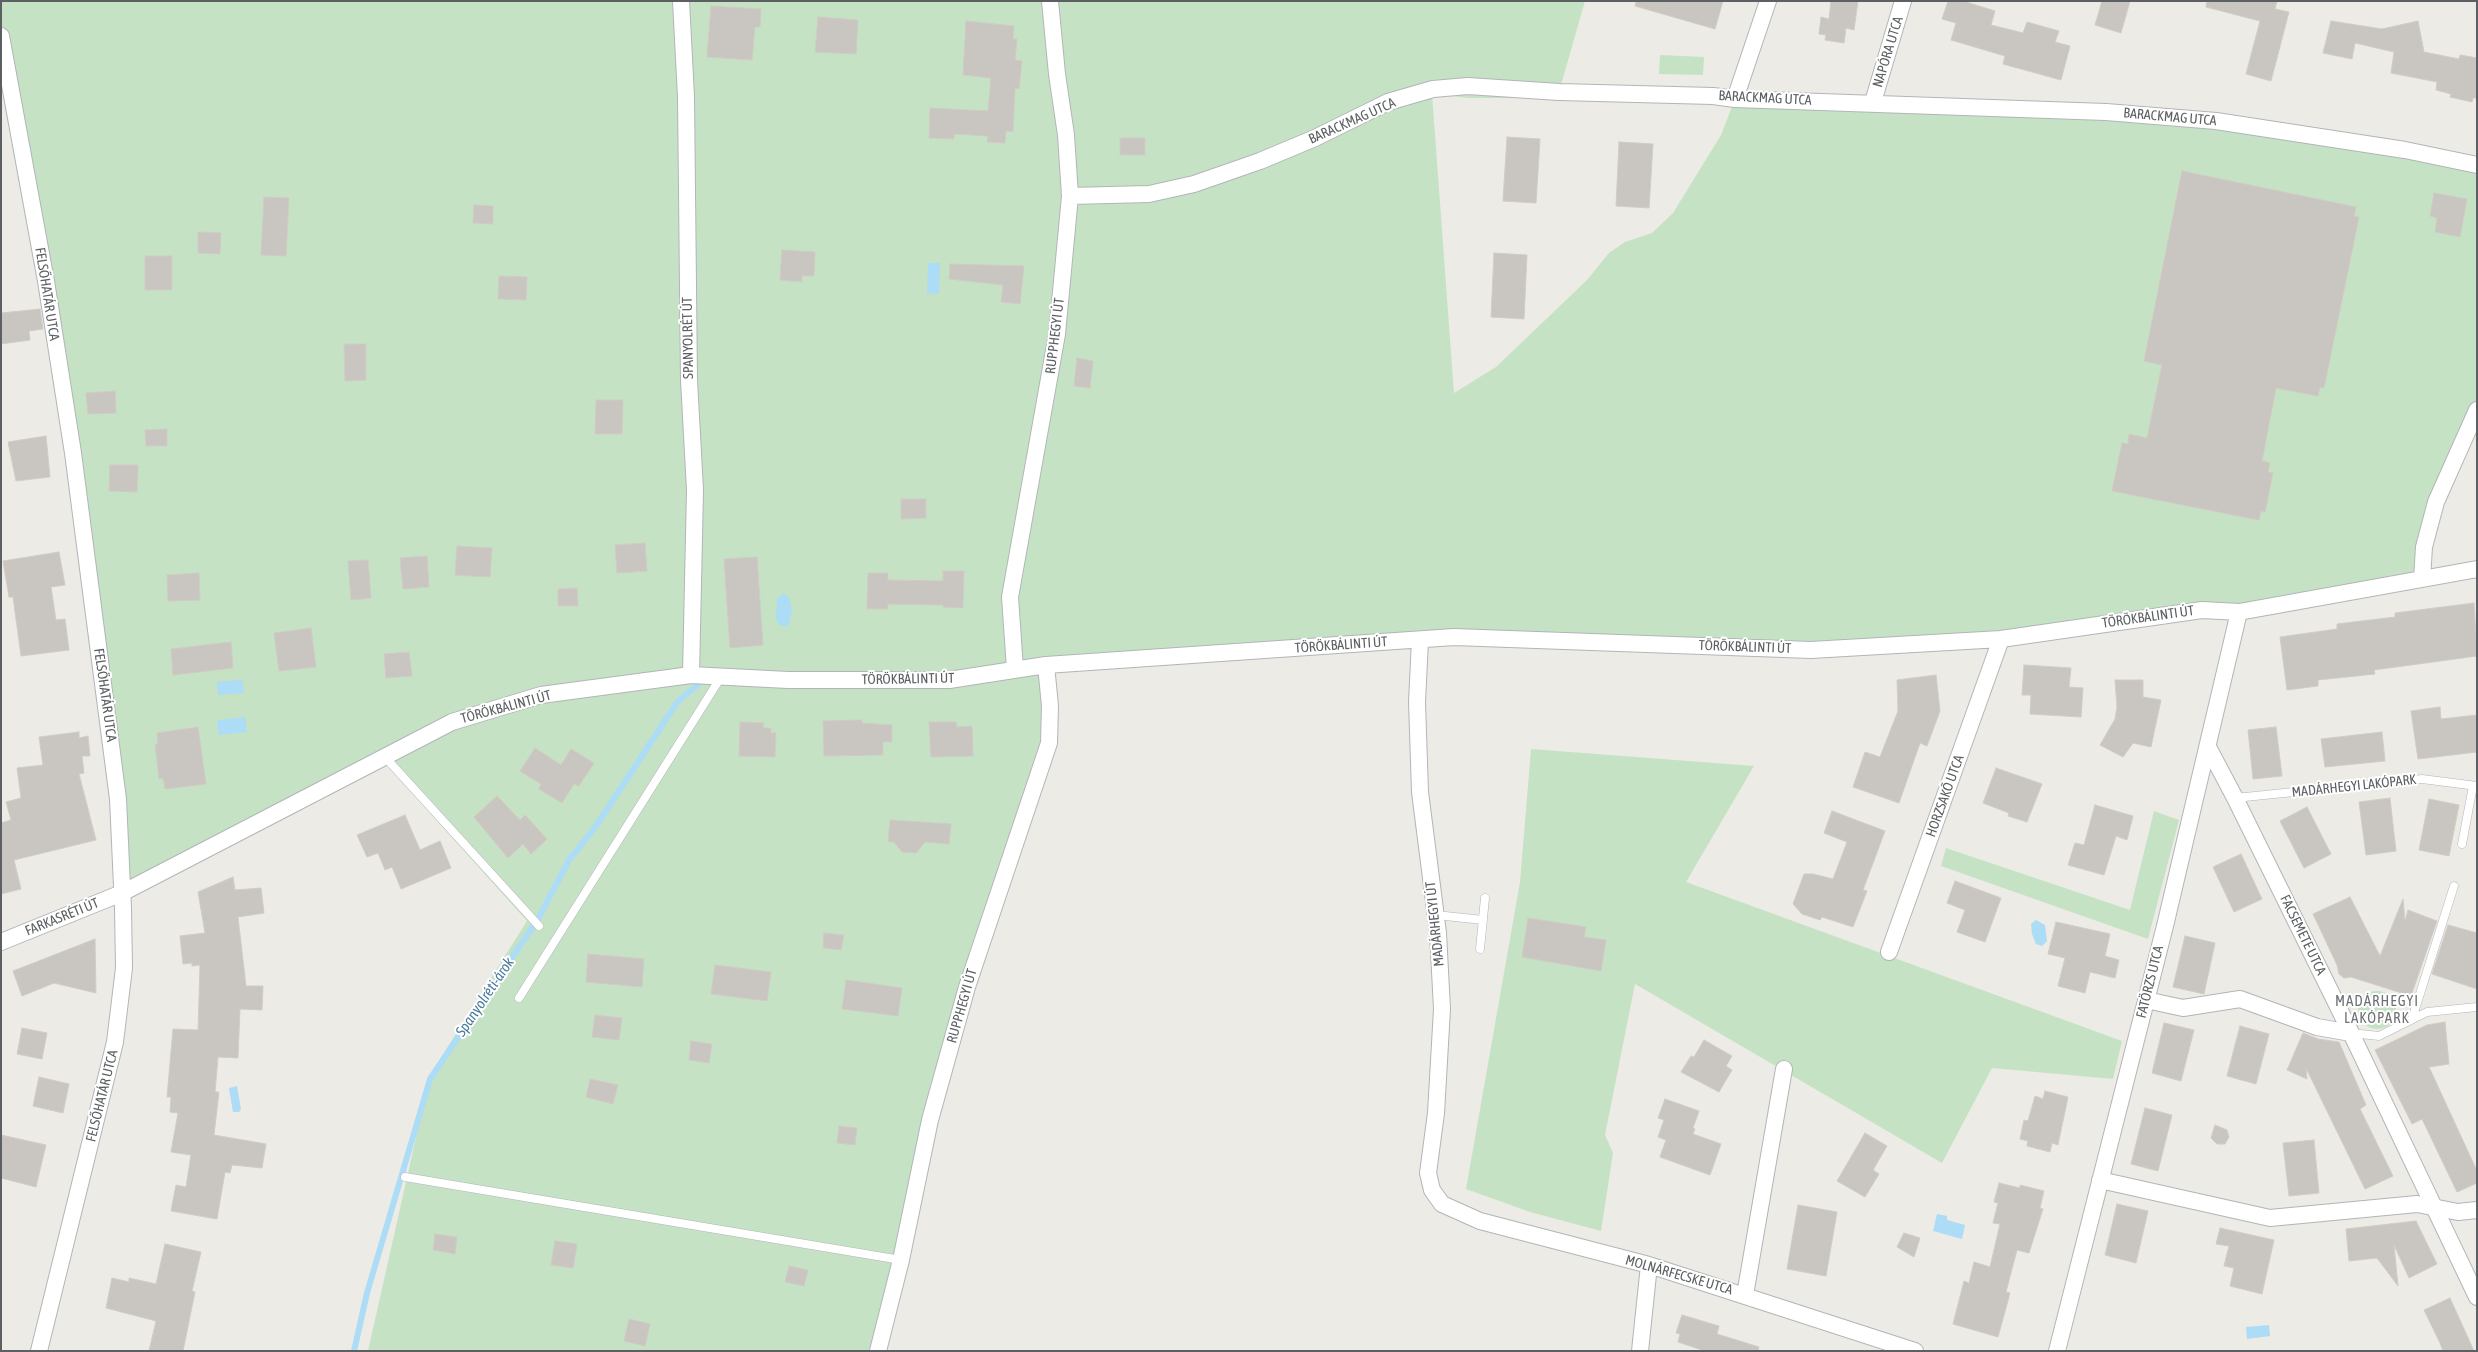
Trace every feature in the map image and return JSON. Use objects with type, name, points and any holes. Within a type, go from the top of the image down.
[{"type":"street","name":"SPANYOLRÉT ÚT","points":[[681,1],[686,97],[689,380],[695,490],[691,675]]},
{"type":"street","name":"RUPPHEGYI ÚT","points":[[1015,669],[1010,597],[1057,334],[1070,196],[1065,126],[1057,74],[1050,1]]},
{"type":"street","points":[[1735,99],[1768,1]]},
{"type":"street","name":"NAPÓRA UTCA","points":[[1873,102],[1903,1]]},
{"type":"street","name":"FELSŐHATÁR UTCA","points":[[1,36],[46,281],[73,453],[118,799],[122,893],[124,968],[115,1042],[39,1351]]},
{"type":"street","name":"BARACKMAG UTCA","points":[[1070,196],[1149,194],[1194,184],[1306,142],[1388,102],[1433,89],[1485,86],[1559,92],[1713,96],[1735,99],[1873,102],[2106,112],[2216,121],[2405,150],[2477,165]]},
{"type":"street","points":[[2422,579],[2424,547],[2436,502],[2477,410]]},
{"type":"street","name":"TÖRÖKBÁLINTI ÚT","points":[[122,893],[452,722],[498,706],[541,695],[691,675],[788,680],[949,680],[1046,665],[1460,637],[1811,650],[2001,639],[2202,610],[2239,612],[2477,569]]},
{"type":"street","name":"FATÖRZS UTCA","points":[[2057,1351],[2146,1000],[2239,612]]},
{"type":"street","name":"HORZSAKŐ UTCA","points":[[1889,952],[2001,639]]},
{"type":"street","name":"MADÁRHEGYI ÚT","points":[[1420,640],[1417,702],[1420,792],[1436,915],[1442,1009],[1436,1113],[1428,1173],[1432,1190],[1442,1204]]},
{"type":"street","name":"RUPPHEGYI ÚT","points":[[878,1351],[901,1260],[930,1120],[964,997],[986,925],[1049,744],[1050,706],[1046,665]]},
{"type":"street","name":"FACSEMETE UTCA","points":[[2208,747],[2351,1032],[2477,1297]]},
{"type":"street","name":"FARKASRÉTI ÚT","points":[[1,942],[122,893]]},
{"type":"street","points":[[2146,1000],[2183,1008],[2240,999],[2317,1027],[2351,1032]]},
{"type":"street","points":[[1746,1295],[1784,1069]]},
{"type":"street","points":[[2100,1180],[2270,1218],[2416,1204],[2458,1212],[2477,1210]]},
{"type":"street","name":"MOLNÁRFECSKE UTCA","points":[[1442,1204],[1480,1221],[1649,1266],[1746,1295],[1915,1351]]},
{"type":"street","points":[[1640,1351],[1649,1266]]},
{"type":"lane","points":[[519,998],[721,676]]},
{"type":"lane","points":[[385,757],[539,926]]},
{"type":"lane","name":"MADÁRHEGYI LAKÓPARK","points":[[2235,798],[2422,779],[2475,786],[2462,844]]},
{"type":"lane","points":[[2412,1019],[2454,886]]},
{"type":"lane","points":[[1480,949],[1485,898]]},
{"type":"lane","points":[[1436,915],[1483,920]]},
{"type":"lane","points":[[2351,1032],[2379,1036],[2427,1012],[2477,1007]]},
{"type":"lane","points":[[405,1177],[901,1260]]},
{"type":"green space","points":[[1,1],[1585,1],[1559,92],[1544,98],[1469,98],[1432,94],[1454,393],[1496,367],[1587,280],[1609,253],[1625,242],[1652,233],[1673,213],[1721,135],[1735,99],[2106,112],[2477,165],[2477,410],[2443,485],[2422,579],[2091,625],[1811,649],[1454,637],[1046,665],[1049,743],[986,925],[878,1351],[368,1351],[430,1075],[527,921],[387,765],[122,893],[118,799],[1,36]]},
{"type":"green space","points":[[1660,55],[1704,57],[1703,75],[1659,74]]},
{"type":"green space","points":[[1531,749],[1754,766],[1686,882],[2122,1041],[2113,1079],[1992,1068],[1942,1163],[1635,984],[1605,1135],[1613,1153],[1601,1231],[1530,1212],[1466,1189],[1520,882]]},
{"type":"green space","points":[[2154,811],[2179,820],[2148,939],[1941,866],[1946,848],[2130,910]]},
{"type":"green space","points":[[2377,991],[2390,997],[2396,1010],[2390,1023],[2377,1029],[2364,1023],[2358,1010],[2364,997]]},
{"type":"water","points":[[928,263],[940,263],[939,294],[927,293]]},
{"type":"water","points":[[784,594],[789,597],[792,609],[789,624],[786,627],[779,625],[776,619],[777,598]]},
{"type":"water","points":[[242,680],[244,693],[218,695],[217,682]]},
{"type":"water","points":[[245,717],[247,732],[219,735],[217,720]]},
{"type":"water","points":[[2036,920],[2045,925],[2047,941],[2042,946],[2036,944],[2032,934],[2031,924]]},
{"type":"water","points":[[237,1086],[241,1109],[239,1112],[233,1112],[229,1088]]},
{"type":"water","points":[[1937,1214],[1947,1216],[1947,1220],[1965,1225],[1962,1239],[1933,1231]]},
{"type":"water","points":[[2269,1325],[2270,1336],[2247,1339],[2246,1327]]},
{"type":"building","points":[[1636,1],[1723,1],[1715,29],[1635,6]]},
{"type":"building","points":[[1831,1],[1858,1],[1854,30],[1846,28],[1844,43],[1825,40],[1826,35],[1819,34],[1821,17],[1829,19]]},
{"type":"building","points":[[1948,1],[1963,1],[1995,11],[1991,25],[2023,33],[2027,22],[2059,31],[2055,42],[2070,46],[2061,80],[2003,64],[2005,56],[1951,40],[1956,23],[1942,19]]},
{"type":"building","points":[[2102,1],[2130,1],[2121,33],[2095,25]]},
{"type":"building","points":[[2207,1],[2277,1],[2275,9],[2289,12],[2271,81],[2246,74],[2260,21],[2206,7]]},
{"type":"building","points":[[711,6],[761,9],[760,27],[755,27],[752,60],[707,57]]},
{"type":"building","points":[[818,17],[858,20],[856,54],[815,52]]},
{"type":"building","points":[[966,21],[1014,26],[1013,39],[1017,39],[1015,60],[1022,61],[1019,89],[1015,88],[1013,132],[1006,131],[1005,143],[987,142],[988,136],[954,134],[954,139],[929,138],[930,108],[988,111],[991,78],[963,75]]},
{"type":"building","points":[[2331,21],[2382,29],[2418,21],[2424,52],[2459,59],[2460,55],[2477,58],[2477,98],[2473,98],[2472,102],[2450,97],[2451,94],[2436,90],[2437,82],[2391,73],[2394,52],[2355,43],[2352,59],[2323,53]]},
{"type":"building","points":[[1507,137],[1540,139],[1536,203],[1503,201]]},
{"type":"building","points":[[1120,138],[1145,138],[1145,155],[1120,155]]},
{"type":"building","points":[[1619,142],[1653,144],[1649,208],[1616,206]]},
{"type":"building","points":[[2182,171],[2356,207],[2354,216],[2359,217],[2324,388],[2320,387],[2318,396],[2276,388],[2262,461],[2270,463],[2268,472],[2273,473],[2265,512],[2261,511],[2259,520],[2112,491],[2122,443],[2128,444],[2129,434],[2147,438],[2162,365],[2144,361]]},
{"type":"building","points":[[2434,193],[2467,199],[2460,237],[2435,232],[2437,218],[2430,216]]},
{"type":"building","points":[[264,197],[289,198],[286,256],[261,255]]},
{"type":"building","points":[[474,205],[493,206],[493,224],[473,223]]},
{"type":"building","points":[[198,232],[221,233],[220,254],[198,253]]},
{"type":"building","points":[[782,250],[815,252],[814,276],[802,276],[802,282],[780,280]]},
{"type":"building","points":[[1494,253],[1527,255],[1524,319],[1491,317]]},
{"type":"building","points":[[145,256],[172,256],[172,290],[145,290]]},
{"type":"building","points":[[950,264],[1024,266],[1020,304],[1001,302],[1003,285],[949,279]]},
{"type":"building","points":[[499,276],[527,277],[526,300],[498,299]]},
{"type":"building","points":[[40,309],[43,329],[29,331],[30,340],[1,344],[1,313]]},
{"type":"building","points":[[344,344],[366,344],[366,380],[345,381]]},
{"type":"building","points":[[1077,358],[1093,361],[1090,388],[1074,386]]},
{"type":"building","points":[[115,391],[116,413],[88,414],[86,393]]},
{"type":"building","points":[[596,400],[623,400],[622,434],[595,434]]},
{"type":"building","points":[[167,429],[167,446],[146,446],[145,430]]},
{"type":"building","points":[[46,436],[50,477],[16,481],[8,442]]},
{"type":"building","points":[[110,465],[138,465],[137,492],[109,491]]},
{"type":"building","points":[[901,499],[926,499],[926,518],[901,519]]},
{"type":"building","points":[[645,543],[647,571],[617,573],[615,545]]},
{"type":"building","points":[[457,546],[492,548],[490,577],[455,575]]},
{"type":"building","points":[[59,552],[65,585],[51,587],[56,620],[65,619],[69,650],[21,656],[13,597],[9,597],[3,561]]},
{"type":"building","points":[[427,556],[429,587],[403,589],[400,558]]},
{"type":"building","points":[[757,557],[763,645],[730,648],[724,559]]},
{"type":"building","points":[[368,560],[371,598],[351,600],[348,561]]},
{"type":"building","points":[[943,571],[964,571],[963,608],[943,607],[943,605],[888,604],[888,609],[867,609],[868,573],[888,573],[888,580],[943,581]]},
{"type":"building","points":[[199,573],[200,600],[168,601],[167,575]]},
{"type":"building","points":[[577,588],[578,606],[558,606],[558,589]]},
{"type":"building","points":[[2474,603],[2477,656],[2374,670],[2375,674],[2318,680],[2318,686],[2287,690],[2280,637],[2337,629],[2337,624],[2395,617],[2395,613]]},
{"type":"building","points":[[311,628],[316,667],[279,671],[274,633]]},
{"type":"building","points":[[231,642],[233,668],[173,675],[171,649]]},
{"type":"building","points":[[409,652],[412,676],[386,678],[384,654]]},
{"type":"building","points":[[2024,665],[2071,668],[2069,687],[2083,688],[2081,717],[2030,714],[2031,695],[2022,695]]},
{"type":"building","points":[[1936,675],[1940,711],[1927,746],[1920,743],[1899,803],[1853,787],[1865,752],[1880,757],[1898,711],[1897,680]]},
{"type":"building","points":[[2115,680],[2143,680],[2143,697],[2161,700],[2151,747],[2133,743],[2123,757],[2100,745],[2115,719],[2117,707]]},
{"type":"building","points":[[2440,707],[2441,719],[2477,715],[2477,752],[2418,759],[2411,711]]},
{"type":"building","points":[[862,720],[862,723],[892,725],[892,742],[883,742],[883,755],[824,756],[823,721]]},
{"type":"building","points":[[740,722],[764,723],[763,728],[771,728],[771,733],[776,733],[775,757],[739,756]]},
{"type":"building","points":[[929,722],[956,722],[957,727],[972,726],[973,756],[931,757]]},
{"type":"building","points":[[198,727],[206,784],[165,789],[163,778],[159,779],[155,744],[158,744],[157,733]]},
{"type":"building","points":[[2276,727],[2282,776],[2253,779],[2248,730]]},
{"type":"building","points":[[79,732],[79,738],[88,736],[90,756],[82,756],[84,773],[79,774],[96,840],[14,860],[21,889],[1,894],[1,823],[11,820],[6,802],[21,798],[17,768],[43,765],[39,737]]},
{"type":"building","points":[[2382,732],[2385,761],[2325,767],[2321,739]]},
{"type":"building","points":[[535,748],[561,765],[571,749],[594,763],[579,786],[574,784],[562,803],[539,789],[541,784],[520,771]]},
{"type":"building","points":[[1996,768],[2042,784],[2027,822],[2008,816],[2009,813],[1983,803]]},
{"type":"building","points":[[497,796],[520,820],[525,815],[547,839],[531,854],[523,844],[508,858],[474,817]]},
{"type":"building","points":[[2390,798],[2396,851],[2366,855],[2359,802]]},
{"type":"building","points":[[2429,799],[2459,805],[2449,856],[2419,850]]},
{"type":"building","points":[[2095,805],[2133,816],[2127,840],[2116,836],[2104,875],[2068,865],[2075,843],[2084,845]]},
{"type":"building","points":[[2307,807],[2331,854],[2304,868],[2280,821]]},
{"type":"building","points":[[1832,811],[1885,831],[1863,890],[1867,891],[1853,927],[1822,917],[1820,920],[1802,914],[1793,904],[1804,874],[1813,874],[1833,879],[1847,842],[1824,833]]},
{"type":"building","points":[[405,815],[420,850],[440,841],[451,868],[401,889],[392,867],[385,870],[378,853],[367,857],[357,835]]},
{"type":"building","points":[[890,820],[951,824],[949,844],[925,842],[916,853],[902,852],[894,842],[888,842]]},
{"type":"building","points":[[2241,854],[2262,899],[2234,912],[2213,867]]},
{"type":"building","points":[[233,877],[235,890],[261,888],[264,913],[238,917],[246,986],[263,986],[262,1010],[240,1009],[238,1058],[218,1057],[215,1092],[219,1092],[214,1135],[266,1144],[262,1168],[232,1165],[230,1173],[225,1172],[217,1219],[171,1211],[176,1185],[186,1187],[191,1155],[171,1152],[178,1113],[170,1112],[171,1097],[167,1097],[173,1029],[198,1030],[200,965],[192,966],[192,963],[183,964],[180,936],[205,933],[198,892]]},
{"type":"building","points":[[1955,881],[2001,898],[1985,942],[1957,932],[1965,910],[1947,903]]},
{"type":"building","points":[[2350,897],[2380,956],[2403,899],[2405,921],[2408,910],[2437,921],[2411,996],[2351,977],[2344,978],[2339,974],[2337,965],[2313,914]]},
{"type":"building","points":[[1528,918],[1586,927],[1584,937],[1606,940],[1601,971],[1522,957]]},
{"type":"building","points":[[2056,922],[2110,934],[2105,956],[2119,960],[2115,978],[2090,972],[2085,993],[2058,986],[2065,958],[2048,954]]},
{"type":"building","points":[[2448,925],[2477,933],[2477,989],[2432,974]]},
{"type":"building","points":[[824,933],[844,935],[841,950],[823,948]]},
{"type":"building","points":[[2185,936],[2215,943],[2204,994],[2173,987]]},
{"type":"building","points":[[95,939],[96,993],[54,983],[22,996],[13,971]]},
{"type":"building","points":[[588,954],[644,959],[642,987],[586,982]]},
{"type":"building","points":[[715,965],[771,972],[767,1001],[711,994]]},
{"type":"building","points":[[846,980],[902,988],[898,1016],[842,1009]]},
{"type":"building","points":[[595,1015],[622,1018],[619,1040],[592,1037]]},
{"type":"building","points":[[2445,1022],[2449,1064],[2429,1067],[2477,1171],[2477,1183],[2457,1192],[2422,1119],[2412,1124],[2375,1050],[2427,1025]]},
{"type":"building","points":[[2164,1023],[2194,1030],[2181,1081],[2152,1073]]},
{"type":"building","points":[[2240,1026],[2269,1034],[2256,1084],[2227,1076]]},
{"type":"building","points":[[22,1028],[47,1033],[42,1059],[17,1054]]},
{"type":"building","points":[[2303,1033],[2318,1039],[2339,1042],[2366,1105],[2360,1109],[2393,1176],[2365,1189],[2306,1068],[2307,1079],[2287,1070]]},
{"type":"building","points":[[1704,1040],[1732,1056],[1726,1066],[1732,1070],[1719,1092],[1681,1072],[1691,1056],[1694,1057]]},
{"type":"building","points":[[691,1041],[712,1044],[709,1063],[689,1060]]},
{"type":"building","points":[[39,1077],[69,1084],[63,1113],[33,1106]]},
{"type":"building","points":[[590,1079],[618,1085],[613,1104],[586,1097]]},
{"type":"building","points":[[2045,1091],[2068,1097],[2058,1145],[2052,1143],[2050,1152],[2027,1146],[2028,1141],[2020,1139],[2024,1120],[2028,1121],[2035,1096],[2043,1099]]},
{"type":"building","points":[[1665,1099],[1699,1111],[1693,1128],[1695,1129],[1693,1134],[1721,1144],[1710,1175],[1660,1157],[1666,1140],[1658,1137],[1664,1120],[1658,1118]]},
{"type":"building","points":[[2145,1108],[2172,1115],[2158,1171],[2131,1164]]},
{"type":"building","points":[[2215,1125],[2227,1130],[2229,1137],[2225,1144],[2217,1144],[2211,1138]]},
{"type":"building","points":[[839,1126],[857,1128],[855,1145],[837,1143]]},
{"type":"building","points":[[1865,1133],[1887,1146],[1873,1170],[1879,1174],[1865,1197],[1837,1181]]},
{"type":"building","points":[[1,1135],[46,1145],[36,1187],[1,1178]]},
{"type":"building","points":[[2314,1140],[2319,1193],[2289,1196],[2283,1143]]},
{"type":"building","points":[[1999,1183],[2020,1188],[2020,1185],[2044,1191],[2040,1208],[2043,1209],[2029,1253],[2017,1250],[2006,1292],[2010,1293],[1998,1337],[1953,1324],[1964,1281],[1969,1283],[1974,1262],[1990,1267],[2000,1224],[1993,1223],[1998,1203],[1994,1202]]},
{"type":"building","points":[[2117,1204],[2148,1211],[2136,1263],[2105,1255]]},
{"type":"building","points":[[1798,1205],[1837,1212],[1826,1276],[1787,1269]]},
{"type":"building","points":[[2416,1221],[2437,1264],[2409,1278],[2394,1245],[2398,1286],[2377,1258],[2349,1261],[2346,1229]]},
{"type":"building","points":[[2220,1228],[2274,1240],[2262,1294],[2230,1286],[2234,1268],[2224,1266],[2229,1246],[2216,1244]]},
{"type":"building","points":[[1904,1233],[1920,1238],[1914,1257],[1897,1247]]},
{"type":"building","points":[[435,1234],[457,1237],[455,1254],[433,1250]]},
{"type":"building","points":[[555,1241],[577,1244],[573,1268],[551,1265]]},
{"type":"building","points":[[165,1244],[201,1252],[192,1291],[195,1292],[183,1351],[149,1351],[156,1321],[106,1308],[112,1278],[129,1282],[129,1278],[156,1284]]},
{"type":"building","points":[[789,1266],[808,1270],[804,1286],[785,1282]]},
{"type":"building","points":[[2450,1298],[2474,1351],[2443,1351],[2424,1310]]},
{"type":"building","points":[[1682,1315],[1719,1326],[1717,1334],[1759,1347],[1758,1351],[1705,1351],[1678,1342],[1680,1334],[1676,1333]]},
{"type":"building","points":[[629,1319],[650,1324],[645,1346],[624,1341]]},
{"type":"waterway","name":"Spanyolréti-árok","points":[[354,1351],[367,1293],[430,1079],[538,919],[569,860],[594,829],[678,701],[699,684]]},
{"type":"district","name":"MADÁRHEGYI LAKÓPARK","points":[[2377,1010]]}]
